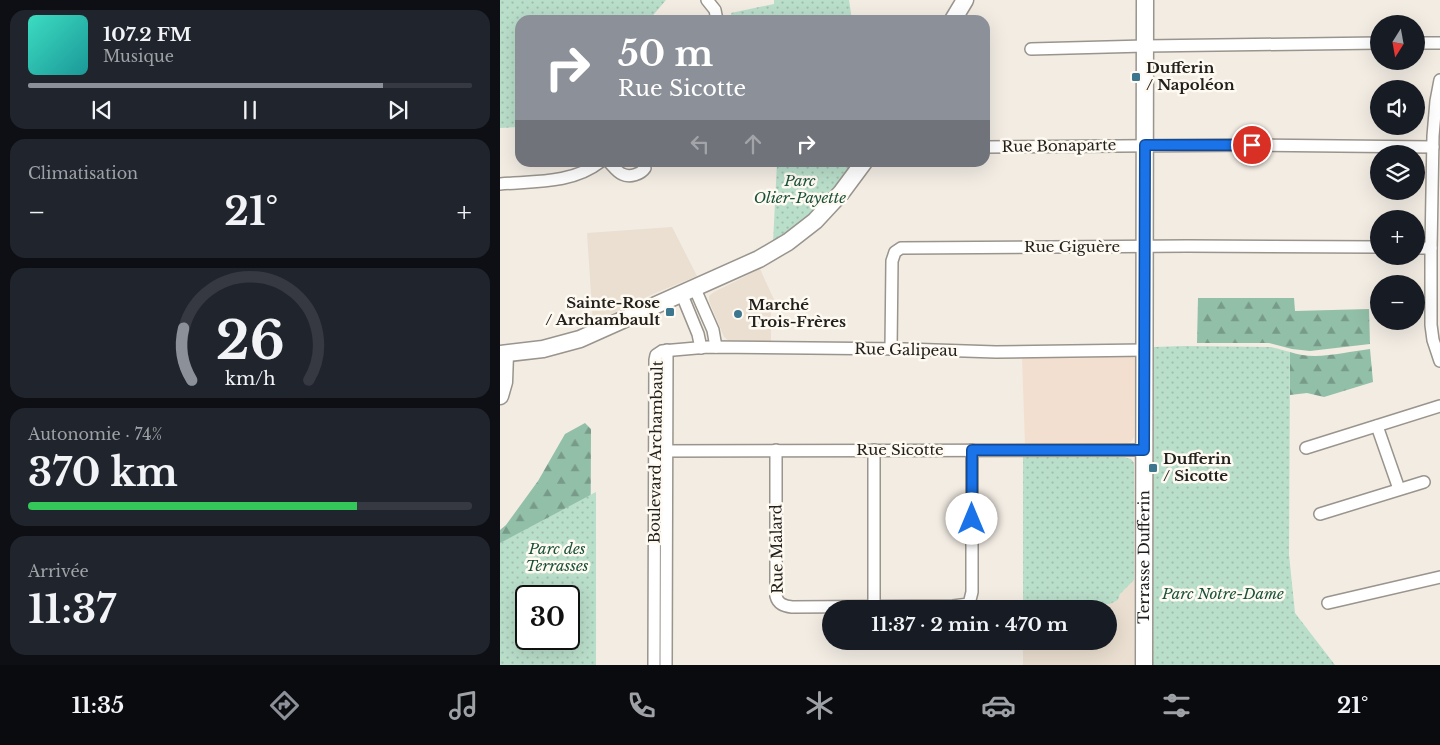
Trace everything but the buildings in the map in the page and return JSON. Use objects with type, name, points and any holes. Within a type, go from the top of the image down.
[{"type":"street","points":[[707,0],[716,10],[716,15]]},
{"type":"street","points":[[957,15],[965,0]]},
{"type":"street","name":"Terrasse Dufferin","points":[[1144,665],[1145,0]]},
{"type":"street","points":[[1031,49],[1370,43]]},
{"type":"street","points":[[1425,43],[1440,43]]},
{"type":"street","points":[[1440,80],[1436,100],[1433,147],[1431,248],[1431,325],[1433,340],[1440,361]]},
{"type":"street","name":"Rue Bonaparte","points":[[990,147],[1252,145],[1433,147]]},
{"type":"street","points":[[500,184],[566,178],[582,173],[592,167]]},
{"type":"street","points":[[614,167],[621,174],[628,176],[642,172],[645,167]]},
{"type":"street","points":[[500,396],[505,378],[502,354],[530,351],[574,341],[751,263],[796,237],[815,221],[832,204],[860,167]]},
{"type":"street","name":"Rue Giguère","points":[[892,349],[892,261],[893,254],[898,249],[905,247],[1370,247]]},
{"type":"street","points":[[1425,248],[1431,248]]},
{"type":"street","points":[[688,292],[713,330],[716,347]]},
{"type":"street","points":[[688,292],[701,348]]},
{"type":"street","name":"Rue Galipeau","points":[[667,350],[716,347],[996,352],[1144,350]]},
{"type":"street","name":"Boulevard Archambault","points":[[654,665],[655,357],[659,352],[667,350],[666,665]]},
{"type":"street","points":[[1306,448],[1440,406]]},
{"type":"street","points":[[1377,426],[1398,489]]},
{"type":"street","name":"Rue Malard","points":[[776,450],[776,593],[778,600],[784,605],[792,607],[822,607]]},
{"type":"street","points":[[874,450],[874,600]]},
{"type":"street","name":"Rue Malard","points":[[970,600],[972,592],[972,450]]},
{"type":"street","name":"Rue Sicotte","points":[[655,451],[1144,450]]},
{"type":"street","points":[[1320,514],[1424,482]]},
{"type":"street","points":[[1328,603],[1440,577]]},
{"type":"street","points":[[654,594],[667,594]]},
{"type":"shaded area","points":[[672,227],[697,276],[653,294],[593,323],[587,233]]},
{"type":"shaded area","points":[[760,269],[776,304],[771,306],[771,342],[728,340],[724,337],[709,301],[709,296]]},
{"type":"shaded area","points":[[1132,355],[1135,358],[1134,437],[1131,442],[1124,444],[1025,444],[1022,357]]},
{"type":"shaded area","points":[[1134,580],[1134,665],[1023,665],[1023,650],[1117,650],[1117,600],[1120,594]]},
{"type":"green space","points":[[500,0],[666,0],[653,15],[515,15],[515,127],[500,128]]},
{"type":"green space","points":[[774,0],[849,0],[851,15],[731,15],[731,13],[774,4]]},
{"type":"green space","name":"Parc Olier-Payette","points":[[777,167],[851,167],[835,188],[807,218],[773,243]]},
{"type":"green space","points":[[1198,298],[1294,298],[1295,311],[1369,309],[1370,344],[1310,351],[1269,343],[1197,343]]},
{"type":"green space","name":"Parc Notre-Dame","points":[[1154,347],[1271,347],[1290,352],[1289,555],[1295,613],[1335,665],[1153,665]]},
{"type":"green space","points":[[1370,349],[1373,382],[1324,397],[1307,393],[1290,395],[1290,352],[1300,355],[1319,356]]},
{"type":"green space","name":"Parc des Terrasses","points":[[585,423],[591,429],[590,665],[580,632],[580,585],[515,585],[515,625],[500,665],[500,530],[506,525],[538,481],[565,434]]},
{"type":"green space","name":"Parc Notre-Dame","points":[[1023,457],[1124,457],[1131,459],[1134,463],[1134,580],[1120,594],[1117,600],[1023,600]]},
{"type":"green space","name":"Parc des Terrasses","points":[[596,492],[596,665],[500,665],[500,543]]},
{"type":"place","name":"Dufferin / Napoléon","points":[[1136,77]]},
{"type":"place","name":"Sainte-Rose / Archambault","points":[[670,312]]},
{"type":"place","name":"Marché Trois-Frères","points":[[738,314]]},
{"type":"place","name":"Dufferin / Sicotte","points":[[1153,468]]},
{"type":"route","points":[[972,519],[972,450],[1144,450],[1145,145],[1252,145]]}]
